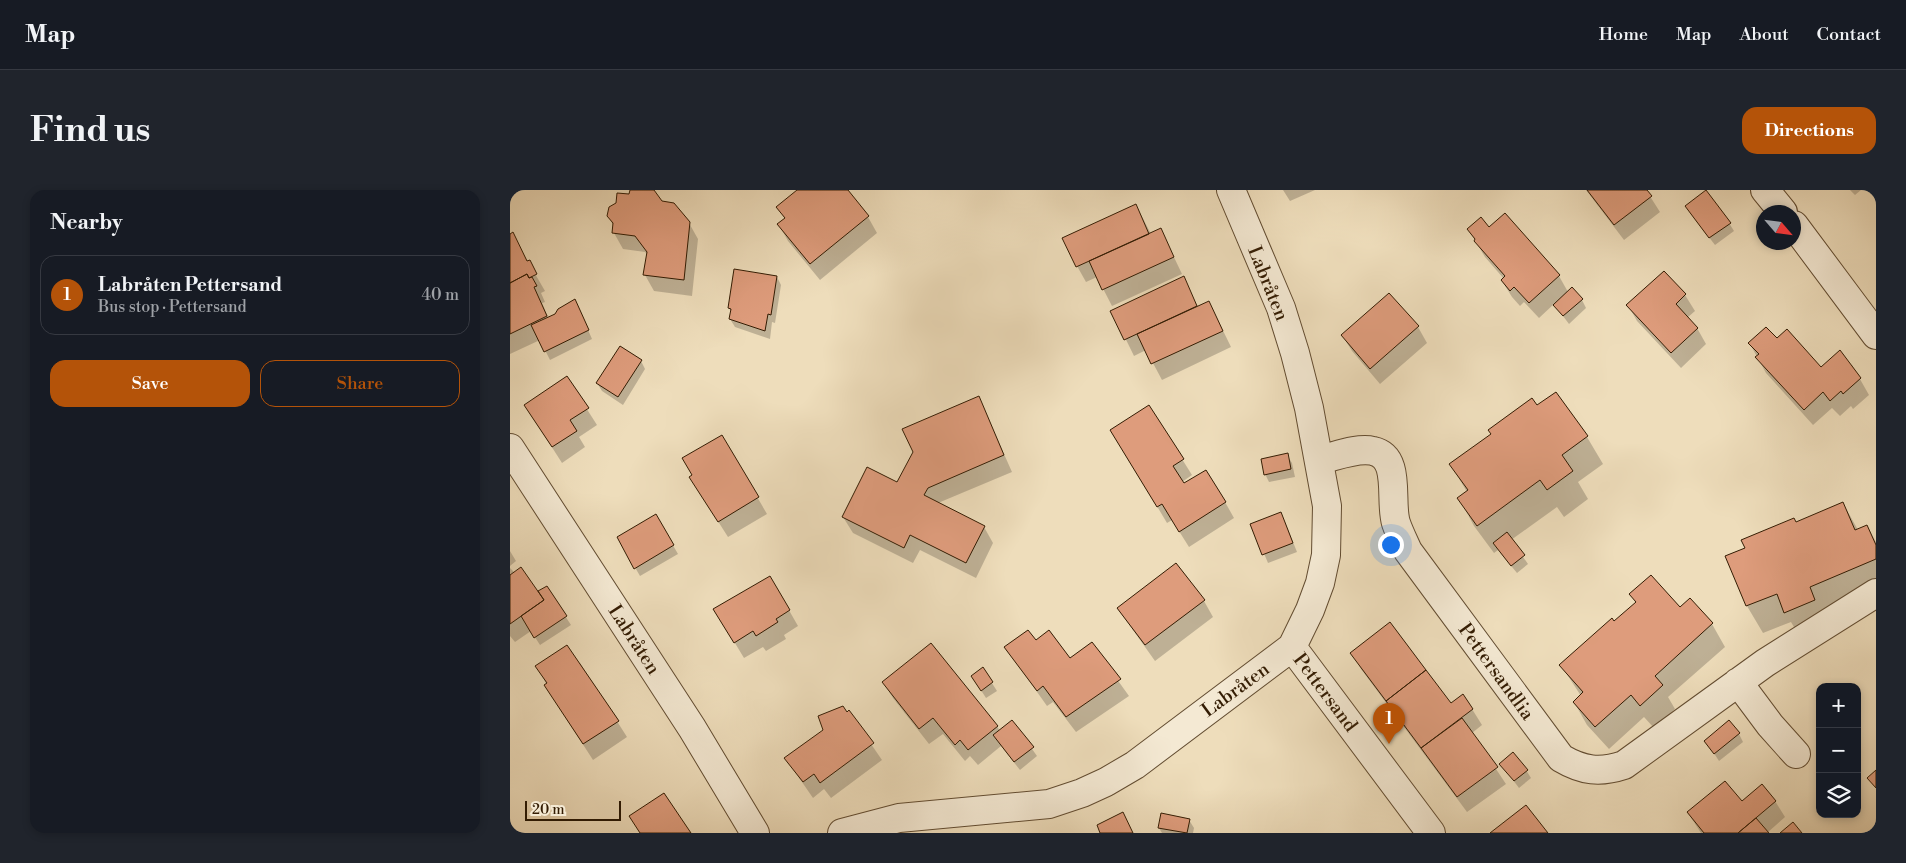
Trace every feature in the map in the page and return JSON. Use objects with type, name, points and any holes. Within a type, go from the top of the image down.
[{"type":"street","name":"Labråten","points":[[842,833],[899,818],[1050,804],[1082,793],[1106,782],[1135,764],[1292,647],[1310,610],[1326,556],[1327,506],[1320,460],[1292,344],[1281,308],[1231,190]]},
{"type":"street","points":[[1765,190],[1778,205]]},
{"type":"street","points":[[1801,234],[1876,335]]},
{"type":"street","name":"Labråten","points":[[510,448],[682,712],[755,833]]},
{"type":"street","name":"Pettersandlia","points":[[1320,460],[1362,451],[1373,451],[1386,460],[1392,475],[1392,506],[1396,522],[1408,551],[1561,758],[1575,767],[1591,771],[1608,770],[1624,765],[1738,682],[1876,593]]},
{"type":"street","name":"Pettersand","points":[[1292,647],[1431,833]]},
{"type":"street","points":[[1738,682],[1770,725],[1796,754]]},
{"type":"building","points":[[630,190],[654,190],[662,201],[674,203],[690,222],[684,280],[643,275],[647,252],[635,236],[612,233],[613,223],[607,216],[609,207],[616,203],[617,193],[629,194]]},
{"type":"building","points":[[797,190],[848,190],[869,216],[810,264],[777,224],[785,218],[776,207]]},
{"type":"building","points":[[1587,190],[1647,190],[1652,196],[1614,225]]},
{"type":"building","points":[[1706,190],[1731,223],[1709,238],[1685,206]]},
{"type":"building","points":[[1136,204],[1149,234],[1076,267],[1062,238]]},
{"type":"building","points":[[1505,213],[1560,275],[1529,303],[1514,287],[1510,291],[1501,280],[1505,276],[1474,241],[1475,239],[1467,229],[1481,217],[1489,227]]},
{"type":"building","points":[[1161,228],[1174,257],[1102,290],[1089,261]]},
{"type":"building","points":[[513,232],[527,261],[530,260],[537,274],[529,278],[527,274],[510,283],[510,234]]},
{"type":"building","points":[[734,269],[777,276],[771,315],[768,314],[765,331],[729,319],[731,309],[728,308]]},
{"type":"building","points":[[1664,271],[1686,294],[1676,304],[1698,328],[1671,353],[1626,305]]},
{"type":"building","points":[[527,274],[529,278],[532,277],[537,286],[534,287],[547,316],[510,334],[510,283]]},
{"type":"building","points":[[1184,276],[1197,306],[1124,340],[1110,311]]},
{"type":"building","points":[[1572,287],[1583,299],[1563,316],[1553,305]]},
{"type":"building","points":[[1389,293],[1419,326],[1370,369],[1341,335]]},
{"type":"building","points":[[575,299],[589,330],[544,352],[531,325],[555,314],[558,309]]},
{"type":"building","points":[[1209,301],[1223,331],[1151,364],[1137,334]]},
{"type":"building","points":[[1766,327],[1777,338],[1787,329],[1821,367],[1840,350],[1861,378],[1843,394],[1841,391],[1830,401],[1823,392],[1804,410],[1755,357],[1759,354],[1748,343]]},
{"type":"building","points":[[620,346],[642,360],[618,397],[596,383]]},
{"type":"building","points":[[567,376],[589,408],[570,420],[577,431],[552,447],[524,405]]},
{"type":"building","points":[[1556,392],[1588,436],[1562,455],[1573,471],[1547,490],[1540,480],[1477,526],[1457,498],[1468,490],[1449,464],[1491,434],[1488,430],[1532,398],[1537,405]]},
{"type":"building","points":[[979,396],[1004,455],[928,488],[924,495],[985,526],[966,563],[910,535],[904,548],[842,517],[867,467],[897,482],[913,452],[902,429]]},
{"type":"building","points":[[1149,405],[1184,459],[1173,466],[1184,483],[1206,470],[1226,502],[1179,532],[1162,504],[1157,507],[1110,430]]},
{"type":"building","points":[[722,435],[759,497],[718,522],[689,477],[692,475],[682,458]]},
{"type":"building","points":[[1288,453],[1291,469],[1264,475],[1261,459]]},
{"type":"building","points":[[1843,502],[1855,530],[1867,525],[1876,545],[1876,559],[1810,587],[1815,600],[1784,613],[1777,594],[1746,606],[1725,556],[1745,548],[1741,540],[1794,518],[1796,522]]},
{"type":"building","points":[[1281,512],[1293,543],[1262,555],[1250,524]]},
{"type":"building","points":[[656,514],[674,545],[634,569],[617,537]]},
{"type":"building","points":[[1507,532],[1525,555],[1511,566],[1493,543]]},
{"type":"building","points":[[1176,563],[1205,600],[1145,645],[1117,608]]},
{"type":"building","points":[[521,567],[544,600],[510,624],[510,575]]},
{"type":"building","points":[[1651,575],[1680,607],[1690,598],[1713,623],[1655,676],[1663,685],[1640,706],[1631,695],[1595,727],[1573,702],[1583,692],[1559,665],[1612,618],[1614,621],[1636,602],[1629,594]]},
{"type":"building","points":[[770,576],[790,610],[776,619],[778,622],[756,636],[753,631],[734,643],[713,609]]},
{"type":"building","points":[[547,586],[567,616],[534,638],[521,616],[544,600],[538,591]]},
{"type":"building","points":[[1390,622],[1426,670],[1386,701],[1350,653]]},
{"type":"building","points":[[1028,630],[1036,640],[1049,630],[1070,658],[1092,642],[1121,679],[1066,717],[1043,686],[1037,691],[1004,647]]},
{"type":"building","points":[[931,643],[998,726],[968,750],[960,740],[955,745],[933,718],[919,729],[882,682]]},
{"type":"building","points":[[567,645],[619,721],[583,744],[544,685],[547,683],[535,666]]},
{"type":"building","points":[[983,667],[993,682],[981,691],[971,676]]},
{"type":"building","points":[[1426,670],[1451,703],[1463,694],[1473,709],[1421,748],[1386,701]]},
{"type":"building","points":[[843,706],[847,712],[849,710],[874,743],[820,783],[814,774],[803,782],[784,758],[823,730],[818,716]]},
{"type":"building","points":[[1462,718],[1498,767],[1457,797],[1421,748]]},
{"type":"building","points":[[1012,720],[1034,747],[1014,762],[993,735]]},
{"type":"building","points":[[1729,720],[1740,733],[1714,754],[1704,741]]},
{"type":"building","points":[[1513,752],[1528,770],[1514,781],[1499,764]]},
{"type":"building","points":[[1876,770],[1876,788],[1867,778]]},
{"type":"building","points":[[1725,781],[1742,801],[1762,784],[1776,801],[1738,833],[1704,833],[1687,812]]},
{"type":"building","points":[[664,793],[691,833],[640,833],[629,816]]},
{"type":"building","points":[[1526,805],[1548,833],[1490,833]]},
{"type":"building","points":[[1123,812],[1133,833],[1100,833],[1097,825]]},
{"type":"building","points":[[1161,813],[1190,819],[1187,833],[1158,828]]},
{"type":"building","points":[[1756,818],[1769,833],[1738,833]]},
{"type":"building","points":[[1793,822],[1802,833],[1780,833]]},
{"type":"place","name":"Labråten Pettersand","points":[[1389,744]]}]
